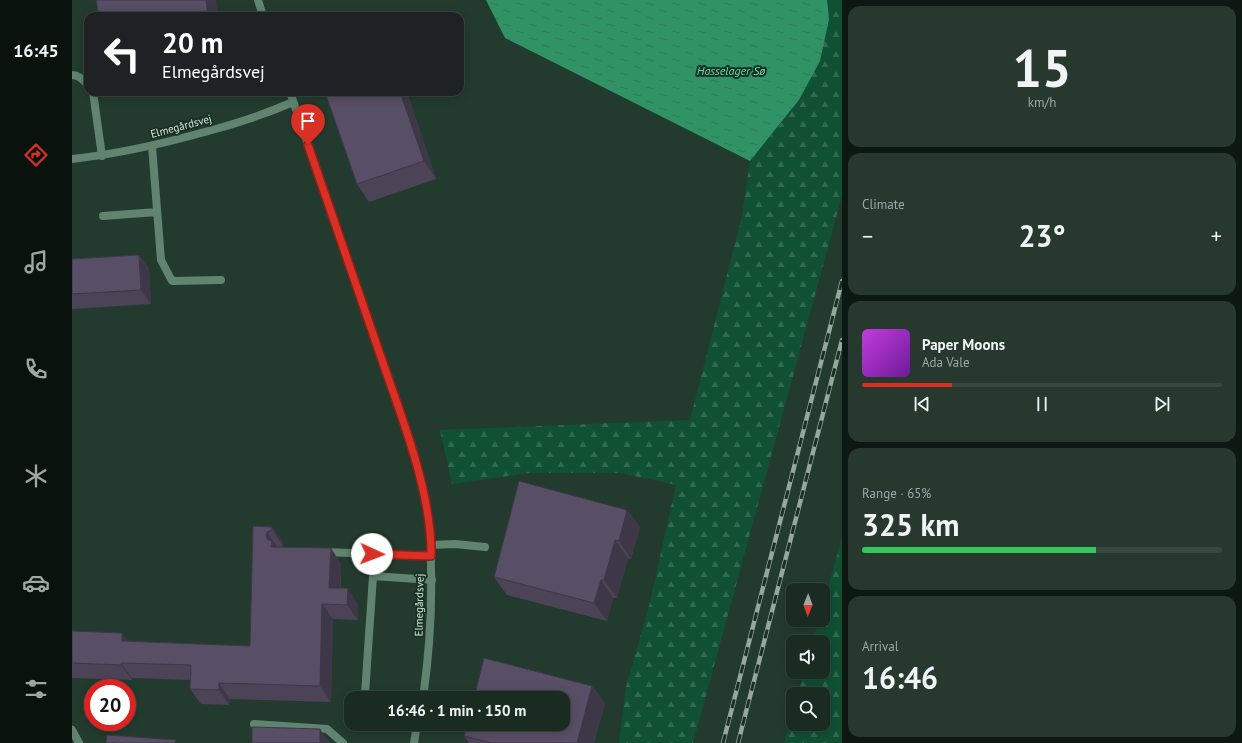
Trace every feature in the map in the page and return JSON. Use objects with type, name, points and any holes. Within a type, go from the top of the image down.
[{"type":"street","points":[[258,0],[262,12]]},
{"type":"street","points":[[72,75],[84,81]]},
{"type":"street","points":[[94,96],[102,156]]},
{"type":"street","name":"Elmegårdsvej","points":[[291,96],[403,420],[419,473],[427,511],[431,545],[432,580],[431,623],[424,691]]},
{"type":"street","name":"Elmegårdsvej","points":[[72,159],[102,156],[152,146],[226,126],[293,102]]},
{"type":"street","points":[[152,146],[161,260],[172,281],[221,280]]},
{"type":"street","points":[[103,216],[157,212]]},
{"type":"street","points":[[431,545],[455,544],[485,547]]},
{"type":"street","points":[[314,552],[431,556]]},
{"type":"street","points":[[365,691],[373,576],[432,580]]},
{"type":"street","points":[[254,724],[327,729],[343,743]]},
{"type":"street","points":[[72,730],[79,743]]},
{"type":"street","points":[[414,743],[417,731]]},
{"type":"green space","points":[[827,0],[842,0],[842,196],[693,743],[619,743],[626,687],[649,606],[676,485],[621,473],[529,473],[452,484],[440,430],[690,420],[742,216],[750,161],[800,100],[829,19]]},
{"type":"green space","points":[[842,538],[842,743],[784,743],[787,731],[830,731],[830,687],[800,687],[802,679],[830,679],[830,635],[815,635],[817,627],[830,627],[829,583]]},
{"type":"water","name":"Hasselager Sø","points":[[486,0],[827,0],[829,19],[820,61],[799,100],[750,161],[505,38]]},
{"type":"building","points":[[96,0],[206,0],[208,12],[98,12]]},
{"type":"building","points":[[326,96],[401,96],[424,161],[357,184]]},
{"type":"building","points":[[139,255],[141,290],[72,294],[72,259]]},
{"type":"building","points":[[519,481],[627,510],[619,541],[615,540],[604,580],[601,580],[594,603],[494,577]]},
{"type":"building","points":[[253,526],[272,527],[272,530],[267,532],[266,536],[268,540],[272,541],[271,547],[331,548],[329,588],[348,588],[347,605],[322,604],[320,686],[219,683],[219,690],[190,689],[191,665],[72,663],[72,631],[122,633],[122,641],[250,646]]},
{"type":"building","points":[[484,658],[592,686],[577,743],[492,743],[464,736],[465,731],[570,731],[570,691],[476,691]]},
{"type":"building","points":[[252,727],[320,729],[320,743],[252,743]]},
{"type":"building","points":[[107,735],[176,740],[175,743],[106,743]]},
{"type":"railway","points":[[723,743],[842,281]]},
{"type":"railway","points":[[738,743],[842,340]]},
{"type":"route","points":[[308,145],[403,420],[419,473],[427,511],[431,556],[372,554]]}]
